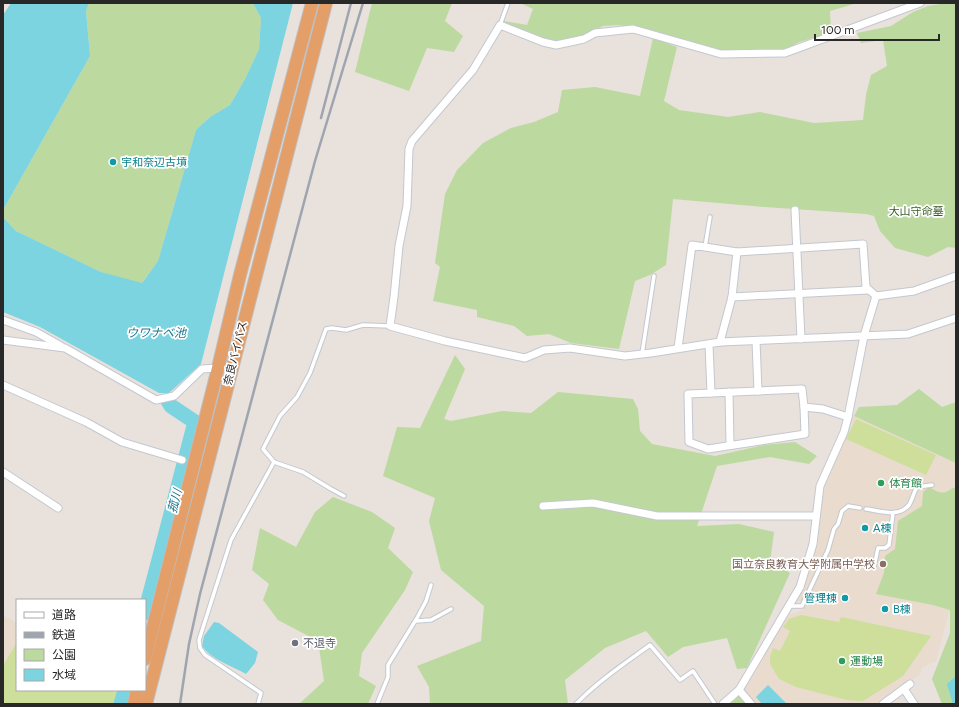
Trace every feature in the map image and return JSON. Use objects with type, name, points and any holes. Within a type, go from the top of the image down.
[{"type":"highway","name":"奈良バイパス","points":[[146,655],[240,275],[312,3]]},
{"type":"highway","name":"奈良バイパス","points":[[146,704],[326,3]]},
{"type":"highway","points":[[134,704],[137,691]]},
{"type":"street","points":[[920,3],[785,53],[720,54],[633,29],[595,33],[584,39],[556,45],[543,42],[500,25],[473,70],[412,141],[409,148],[407,206],[399,246],[390,326],[445,341],[525,358],[544,350],[570,348],[625,356],[709,345],[720,342],[908,334],[956,318]]},
{"type":"street","points":[[795,210],[801,339]]},
{"type":"street","points":[[678,348],[692,245],[737,252],[863,244],[866,287],[876,296],[914,291],[956,276]]},
{"type":"street","points":[[720,342],[732,297],[737,252]]},
{"type":"street","points":[[732,297],[868,290]]},
{"type":"street","points":[[723,704],[739,690],[800,587],[813,544],[820,486],[844,432],[864,336],[876,296]]},
{"type":"street","points":[[3,320],[36,332],[156,400],[174,396],[202,369],[218,368]]},
{"type":"street","points":[[3,340],[65,348]]},
{"type":"street","points":[[756,341],[758,391]]},
{"type":"street","points":[[709,345],[711,393]]},
{"type":"street","points":[[3,386],[86,422],[122,442],[182,460]]},
{"type":"street","points":[[802,389],[805,434],[708,449],[689,442],[688,394],[729,392],[802,389]]},
{"type":"street","points":[[729,392],[730,445]]},
{"type":"street","points":[[804,407],[823,409],[848,417]]},
{"type":"street","points":[[3,472],[58,508]]},
{"type":"street","points":[[543,506],[593,503],[657,516],[816,516]]},
{"type":"street","points":[[882,704],[907,686],[914,704]]},
{"type":"street","points":[[739,690],[751,704]]},
{"type":"lane","points":[[500,25],[508,3]]},
{"type":"lane","points":[[705,247],[710,218]]},
{"type":"lane","points":[[642,354],[654,276]]},
{"type":"lane","points":[[344,496],[303,472],[274,462],[263,449],[280,416],[297,397],[310,373],[326,329],[332,328],[346,330],[363,325],[390,326]]},
{"type":"lane","points":[[258,704],[261,693],[205,655],[200,648],[199,640],[231,540],[274,462]]},
{"type":"lane","points":[[866,509],[893,513],[900,512],[909,504],[917,487],[932,485]]},
{"type":"lane","points":[[788,606],[802,606],[828,550],[834,529],[838,524],[842,511],[848,506],[860,508]]},
{"type":"lane","points":[[874,567],[878,548],[885,548],[889,545],[893,513]]},
{"type":"lane","points":[[376,704],[388,677],[388,665],[416,621],[426,601],[431,585]]},
{"type":"lane","points":[[416,621],[431,620],[451,609]]},
{"type":"lane","points":[[576,704],[589,690],[606,676],[650,645],[680,680],[693,671],[716,704]]},
{"type":"shaded area","name":"国立奈良教育大学附属中学校","points":[[852,415],[956,463],[956,585],[936,661],[921,669],[921,673],[880,704],[754,704],[742,690],[788,615],[803,610],[801,601],[794,601],[802,592],[817,542],[821,501],[825,486]]},
{"type":"shaded area","points":[[3,615],[16,622],[16,691],[124,691],[120,704],[3,704]]},
{"type":"green space","points":[[89,3],[253,3],[261,18],[259,49],[245,79],[230,105],[210,117],[196,130],[158,261],[141,284],[101,272],[16,231],[3,217],[3,210],[90,56],[86,11]]},
{"type":"green space","points":[[372,3],[452,3],[445,21],[463,36],[454,52],[427,48],[409,91],[355,72]]},
{"type":"green space","points":[[520,3],[857,3],[830,11],[831,33],[799,42],[781,52],[718,52],[634,27],[618,25],[603,26],[583,36],[554,42],[532,36],[505,23],[504,21],[527,25],[533,9]]},
{"type":"green space","name":"大山守命墓","points":[[956,4],[956,248],[948,247],[928,257],[895,248],[880,231],[874,216],[866,214],[673,199],[666,265],[650,275],[635,281],[619,349],[571,343],[549,334],[527,336],[514,326],[477,317],[477,310],[433,301],[440,267],[435,263],[445,194],[457,170],[483,143],[511,128],[534,122],[558,112],[562,90],[595,87],[640,96],[653,38],[677,47],[664,101],[679,110],[728,117],[760,112],[814,123],[863,120],[866,95],[871,75],[887,66],[883,40],[861,43],[857,33],[891,26],[913,12],[928,6]]},
{"type":"green space","points":[[455,355],[465,369],[444,419],[451,421],[502,411],[531,413],[558,392],[633,399],[638,409],[640,431],[652,444],[715,456],[764,445],[795,442],[817,456],[809,464],[770,457],[717,466],[697,526],[739,524],[774,532],[770,562],[790,573],[747,668],[737,669],[727,638],[683,647],[668,657],[646,631],[605,648],[565,680],[568,704],[430,704],[429,687],[417,666],[481,641],[484,606],[441,570],[429,521],[435,498],[383,476],[397,427],[420,428]]},
{"type":"green space","points":[[919,389],[942,407],[956,402],[956,463],[854,416],[859,407],[897,405]]},
{"type":"green space","points":[[856,419],[936,455],[926,475],[846,439]]},
{"type":"green space","points":[[929,487],[937,491],[946,492],[956,487],[956,704],[942,704],[932,679],[950,633],[950,610],[933,605],[876,594],[884,573],[885,556],[895,549],[898,521],[922,506],[923,492]]},
{"type":"green space","points":[[333,497],[372,512],[395,528],[388,548],[413,572],[405,590],[362,653],[359,676],[376,686],[368,704],[299,704],[324,681],[318,641],[278,620],[263,600],[269,584],[252,570],[260,528],[296,547],[315,512]]},
{"type":"green space","name":"運動場","points":[[801,615],[839,622],[841,617],[931,636],[903,676],[863,701],[847,700],[796,687],[779,679],[770,664],[770,657],[773,648],[780,651],[790,631],[783,627],[789,619]]},
{"type":"green space","points":[[16,644],[16,691],[113,691],[120,694],[117,704],[3,704],[3,666]]},
{"type":"green space","points":[[737,696],[742,697],[749,704],[729,704],[736,699]]},
{"type":"water","points":[[11,3],[89,3],[86,11],[90,56],[3,210],[3,15]]},
{"type":"water","name":"ウワナベ池","points":[[253,3],[293,3],[201,364],[169,393],[159,393],[40,327],[3,312],[3,217],[16,231],[101,272],[142,283],[158,261],[196,130],[210,117],[230,105],[245,79],[259,49],[261,18]]},
{"type":"water","points":[[214,622],[219,623],[258,652],[255,663],[246,674],[217,659],[202,646],[204,636]]},
{"type":"water","points":[[956,676],[956,704],[953,704],[947,684]]},
{"type":"water","points":[[768,685],[787,704],[762,704],[756,697]]},
{"type":"waterway","name":"菰川","points":[[146,609],[195,422],[171,406],[168,401]]},
{"type":"waterway","name":"菰川","points":[[121,704],[125,691]]},
{"type":"railway","points":[[321,118],[351,3]]},
{"type":"railway","points":[[180,704],[189,644],[200,594],[315,161],[363,3]]},
{"type":"place","name":"宇和奈辺古墳","points":[[113,162]]},
{"type":"place","name":"体育館","points":[[881,483]]},
{"type":"place","name":"A棟","points":[[865,528]]},
{"type":"place","name":"国立奈良教育大学附属中学校","points":[[883,564]]},
{"type":"place","name":"管理棟","points":[[845,598]]},
{"type":"place","name":"B棟","points":[[885,609]]},
{"type":"place","name":"不退寺","points":[[295,643]]},
{"type":"place","name":"運動場","points":[[842,661]]}]
